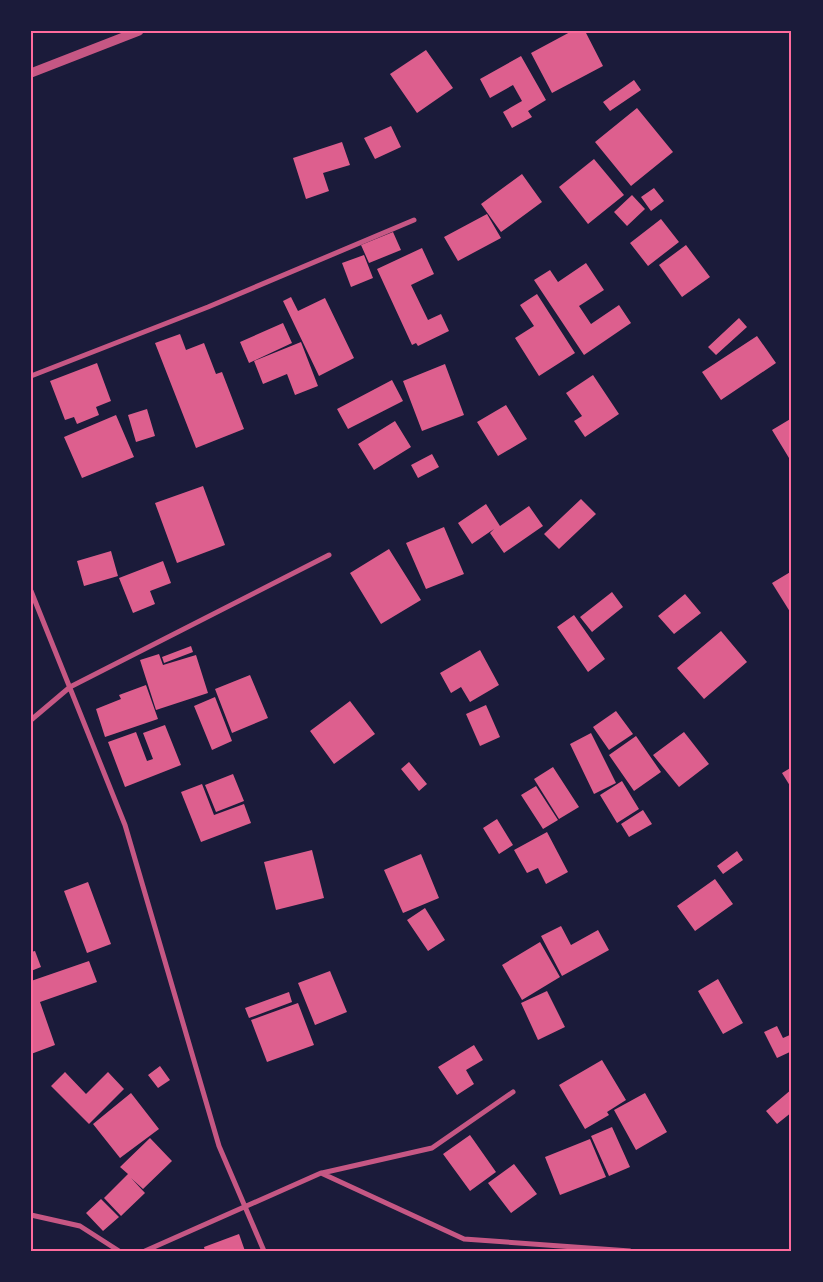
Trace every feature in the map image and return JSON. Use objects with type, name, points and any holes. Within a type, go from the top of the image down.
[{"type":"street","points":[[31,73],[138,31]]},
{"type":"street","points":[[31,376],[208,307],[414,220]]},
{"type":"street","points":[[31,720],[70,687],[329,555]]},
{"type":"street","points":[[31,592],[125,825],[219,1146],[264,1251]]},
{"type":"street","points":[[145,1251],[321,1173],[432,1148],[513,1092]]},
{"type":"street","points":[[321,1173],[464,1239],[630,1251]]},
{"type":"street","points":[[31,1215],[80,1226],[119,1251]]},
{"type":"building","points":[[572,31],[585,31],[603,66],[552,93],[531,53]]},
{"type":"building","points":[[426,50],[453,88],[417,113],[390,74]]},
{"type":"building","points":[[521,56],[546,100],[528,111],[532,117],[512,128],[503,112],[522,101],[513,85],[490,98],[480,79]]},
{"type":"building","points":[[634,80],[641,90],[610,111],[603,102]]},
{"type":"building","points":[[637,108],[673,152],[631,186],[595,142]]},
{"type":"building","points":[[391,126],[401,147],[375,159],[364,138]]},
{"type":"building","points":[[342,142],[350,165],[323,173],[329,191],[306,199],[293,158]]},
{"type":"building","points":[[594,159],[624,195],[588,224],[559,187]]},
{"type":"building","points":[[522,174],[542,202],[501,232],[481,204]]},
{"type":"building","points":[[654,188],[664,201],[651,211],[641,197]]},
{"type":"building","points":[[632,195],[645,209],[627,226],[614,212]]},
{"type":"building","points":[[487,214],[501,238],[458,261],[444,237]]},
{"type":"building","points":[[661,219],[679,242],[648,266],[630,243]]},
{"type":"building","points":[[393,232],[401,250],[369,263],[361,245]]},
{"type":"building","points":[[686,245],[710,277],[682,297],[659,265]]},
{"type":"building","points":[[422,248],[434,274],[411,285],[428,320],[441,314],[449,331],[418,346],[416,343],[412,345],[377,269]]},
{"type":"building","points":[[364,255],[373,278],[351,287],[342,263]]},
{"type":"building","points":[[586,263],[604,290],[579,306],[591,324],[619,305],[631,323],[584,355],[534,280],[550,270],[558,282]]},
{"type":"building","points":[[537,294],[575,353],[539,376],[515,338],[534,326],[520,305]]},
{"type":"building","points":[[291,297],[298,311],[325,298],[354,358],[319,376],[283,301]]},
{"type":"building","points":[[739,318],[747,327],[716,355],[708,347]]},
{"type":"building","points":[[283,323],[292,343],[249,363],[240,342]]},
{"type":"building","points":[[180,334],[186,350],[204,343],[216,374],[222,372],[244,429],[196,448],[155,343]]},
{"type":"building","points":[[757,336],[776,363],[721,400],[702,372]]},
{"type":"building","points":[[301,342],[318,386],[295,395],[287,374],[263,384],[254,361]]},
{"type":"building","points":[[97,363],[111,401],[96,407],[99,415],[77,424],[74,417],[65,420],[50,381]]},
{"type":"building","points":[[445,364],[464,415],[422,431],[403,381]]},
{"type":"building","points":[[593,375],[619,414],[585,437],[574,421],[582,416],[566,393]]},
{"type":"building","points":[[392,380],[403,401],[348,429],[337,409]]},
{"type":"building","points":[[506,405],[527,439],[498,456],[477,422]]},
{"type":"building","points":[[147,409],[155,436],[136,442],[128,415]]},
{"type":"building","points":[[116,415],[134,457],[82,478],[64,437]]},
{"type":"building","points":[[792,418],[792,456],[789,458],[772,430]]},
{"type":"building","points":[[395,421],[411,447],[374,470],[358,444]]},
{"type":"building","points":[[432,454],[439,467],[418,478],[411,465]]},
{"type":"building","points":[[203,486],[225,545],[177,563],[155,503]]},
{"type":"building","points":[[581,499],[596,514],[559,549],[544,534]]},
{"type":"building","points":[[486,504],[500,526],[529,506],[543,526],[504,553],[490,533],[494,529],[472,544],[458,523]]},
{"type":"building","points":[[444,527],[464,574],[426,589],[406,543]]},
{"type":"building","points":[[389,549],[421,600],[381,624],[350,573]]},
{"type":"building","points":[[111,551],[118,576],[84,586],[77,561]]},
{"type":"building","points":[[163,561],[171,583],[150,591],[155,604],[133,613],[119,578]]},
{"type":"building","points":[[792,571],[792,615],[772,583]]},
{"type":"building","points":[[612,592],[623,607],[592,632],[580,617]]},
{"type":"building","points":[[685,594],[701,613],[674,634],[658,616]]},
{"type":"building","points":[[574,615],[605,659],[588,672],[557,627]]},
{"type":"building","points":[[721,631],[747,662],[704,699],[677,668]]},
{"type":"building","points":[[191,646],[193,652],[164,663],[162,657]]},
{"type":"building","points":[[480,650],[499,685],[470,702],[461,687],[451,693],[440,673]]},
{"type":"building","points":[[159,654],[163,665],[196,655],[208,693],[156,710],[140,660]]},
{"type":"building","points":[[250,675],[268,718],[232,733],[215,689]]},
{"type":"building","points":[[146,685],[158,719],[105,737],[96,709],[121,699],[119,695]]},
{"type":"building","points":[[215,697],[232,741],[212,750],[194,706]]},
{"type":"building","points":[[350,701],[375,734],[334,764],[310,731]]},
{"type":"building","points":[[486,705],[500,737],[480,746],[466,714]]},
{"type":"building","points":[[616,711],[633,734],[609,750],[593,727]]},
{"type":"building","points":[[165,725],[181,765],[125,787],[108,742],[136,732],[147,761],[153,759],[143,733]]},
{"type":"building","points":[[684,732],[709,764],[679,787],[653,755]]},
{"type":"building","points":[[591,733],[616,783],[594,794],[570,744]]},
{"type":"building","points":[[636,736],[661,772],[634,791],[609,755]]},
{"type":"building","points":[[409,762],[427,784],[419,791],[401,769]]},
{"type":"building","points":[[553,767],[579,807],[559,819],[534,779]]},
{"type":"building","points":[[792,767],[792,789],[782,773]]},
{"type":"building","points":[[233,774],[244,801],[216,812],[205,785]]},
{"type":"building","points":[[622,781],[639,809],[617,823],[600,795]]},
{"type":"building","points":[[202,784],[214,815],[244,804],[251,823],[201,842],[181,792]]},
{"type":"building","points":[[536,786],[558,820],[543,829],[521,795]]},
{"type":"building","points":[[643,810],[652,824],[629,837],[621,824]]},
{"type":"building","points":[[497,819],[513,845],[499,854],[483,828]]},
{"type":"building","points":[[547,832],[568,872],[546,884],[538,868],[527,873],[514,850]]},
{"type":"building","points":[[312,850],[324,898],[276,910],[264,862]]},
{"type":"building","points":[[737,851],[743,860],[723,874],[717,866]]},
{"type":"building","points":[[421,854],[439,898],[403,913],[384,870]]},
{"type":"building","points":[[715,879],[733,904],[695,931],[677,906]]},
{"type":"building","points":[[88,882],[111,944],[87,953],[64,891]]},
{"type":"building","points":[[425,908],[445,940],[428,951],[407,920]]},
{"type":"building","points":[[561,926],[571,945],[598,930],[609,950],[562,976],[541,936]]},
{"type":"building","points":[[540,942],[560,977],[522,1000],[502,965]]},
{"type":"building","points":[[35,951],[41,967],[31,971],[31,952]]},
{"type":"building","points":[[89,961],[97,982],[40,1002],[55,1045],[31,1054],[31,981]]},
{"type":"building","points":[[330,971],[347,1012],[315,1025],[298,983]]},
{"type":"building","points":[[718,979],[743,1023],[723,1034],[698,991]]},
{"type":"building","points":[[547,991],[565,1027],[538,1040],[521,1003]]},
{"type":"building","points":[[289,992],[292,1002],[249,1018],[245,1008]]},
{"type":"building","points":[[298,1003],[314,1045],[267,1062],[251,1020]]},
{"type":"building","points":[[777,1026],[783,1038],[792,1034],[792,1051],[777,1058],[764,1032]]},
{"type":"building","points":[[474,1045],[483,1060],[466,1070],[474,1084],[457,1095],[438,1067]]},
{"type":"building","points":[[602,1060],[626,1100],[607,1112],[609,1115],[585,1129],[559,1085]]},
{"type":"building","points":[[160,1066],[170,1080],[158,1088],[148,1075]]},
{"type":"building","points":[[65,1072],[86,1094],[108,1072],[124,1089],[89,1124],[51,1086]]},
{"type":"building","points":[[792,1089],[792,1112],[777,1124],[766,1111]]},
{"type":"building","points":[[131,1093],[159,1129],[120,1158],[93,1124]]},
{"type":"building","points":[[645,1093],[667,1132],[636,1150],[614,1110]]},
{"type":"building","points":[[612,1127],[630,1167],[609,1176],[591,1136]]},
{"type":"building","points":[[470,1135],[496,1172],[470,1191],[443,1154]]},
{"type":"building","points":[[150,1138],[172,1161],[143,1189],[131,1178],[145,1193],[121,1216],[104,1198],[128,1174],[120,1167]]},
{"type":"building","points":[[590,1139],[606,1177],[560,1195],[545,1157]]},
{"type":"building","points":[[514,1164],[537,1194],[511,1213],[488,1183]]},
{"type":"building","points":[[101,1199],[119,1217],[103,1231],[86,1213]]},
{"type":"building","points":[[239,1234],[245,1251],[205,1251],[204,1247]]}]
